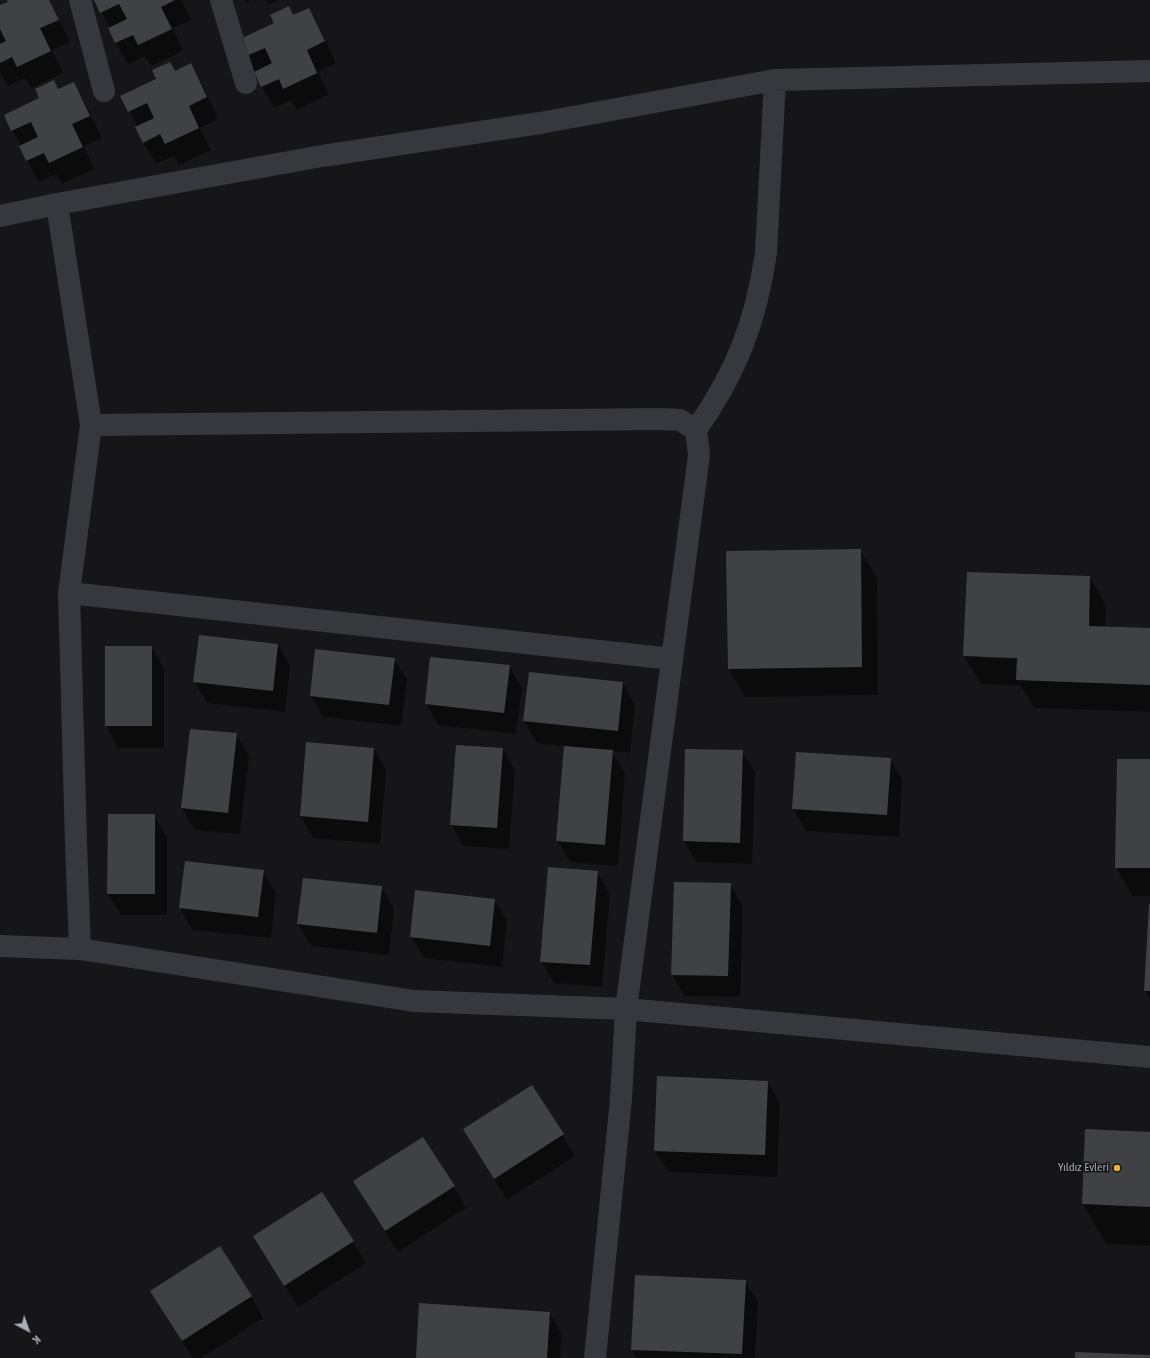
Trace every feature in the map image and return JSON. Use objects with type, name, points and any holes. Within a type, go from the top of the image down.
[{"type":"street","points":[[80,0],[104,91]]},
{"type":"street","points":[[221,0],[246,83]]},
{"type":"street","points":[[0,216],[57,204],[322,156],[540,123],[775,80],[1150,71]]},
{"type":"street","points":[[595,1358],[621,1099],[626,1009],[699,455],[696,430],[718,397],[737,361],[750,328],[761,287],[766,253],[775,80]]},
{"type":"street","points":[[57,204],[91,425],[69,593],[80,949]]},
{"type":"street","points":[[91,425],[660,419],[680,420],[696,430]]},
{"type":"street","points":[[69,593],[672,659]]},
{"type":"street","points":[[0,946],[80,949],[414,1001],[626,1009],[1150,1057]]},
{"type":"building","points":[[7,0],[49,0],[59,20],[40,28],[51,51],[17,67],[12,57],[0,63],[0,44],[6,41],[0,29],[0,5],[8,2]]},
{"type":"building","points":[[94,0],[175,0],[161,7],[172,29],[138,45],[133,35],[115,43],[108,28],[127,19],[119,4],[100,13]]},
{"type":"building","points":[[289,6],[293,15],[309,8],[325,41],[307,50],[317,73],[283,89],[279,79],[261,87],[254,72],[272,63],[265,48],[246,56],[238,40],[274,23],[270,15]]},
{"type":"building","points":[[170,62],[175,71],[191,63],[207,97],[189,106],[199,128],[165,144],[160,134],[143,143],[135,127],[154,118],[147,103],[128,112],[120,96],[156,79],[152,70]]},
{"type":"building","points":[[54,80],[58,89],[74,82],[90,116],[72,124],[83,147],[49,163],[44,153],[26,161],[19,146],[38,137],[31,122],[11,131],[4,115],[39,98],[35,89]]},
{"type":"building","points":[[861,549],[862,667],[728,669],[726,551]]},
{"type":"building","points":[[967,572],[1090,576],[1089,626],[1150,628],[1150,685],[1016,680],[1017,658],[963,656]]},
{"type":"building","points":[[199,635],[278,644],[273,691],[193,682]]},
{"type":"building","points":[[105,646],[152,646],[152,726],[105,726]]},
{"type":"building","points":[[315,649],[395,658],[389,705],[310,696]]},
{"type":"building","points":[[430,657],[510,665],[504,713],[425,704]]},
{"type":"building","points":[[529,672],[623,682],[618,731],[523,721]]},
{"type":"building","points":[[190,729],[237,733],[228,813],[181,808]]},
{"type":"building","points":[[306,742],[374,748],[368,822],[300,816]]},
{"type":"building","points":[[456,745],[503,748],[497,828],[450,825]]},
{"type":"building","points":[[564,746],[613,750],[605,845],[556,841]]},
{"type":"building","points":[[685,749],[743,750],[740,843],[683,841]]},
{"type":"building","points":[[796,752],[891,758],[887,815],[792,809]]},
{"type":"building","points":[[1117,759],[1150,759],[1150,868],[1115,868]]},
{"type":"building","points":[[108,814],[155,814],[155,894],[107,894]]},
{"type":"building","points":[[185,861],[264,870],[258,917],[179,908]]},
{"type":"building","points":[[548,867],[598,871],[590,965],[540,962]]},
{"type":"building","points":[[303,878],[382,886],[377,933],[297,924]]},
{"type":"building","points":[[674,882],[731,883],[728,976],[671,975]]},
{"type":"building","points":[[415,890],[495,899],[490,946],[410,937]]},
{"type":"building","points":[[1149,904],[1150,991],[1144,991]]},
{"type":"building","points":[[657,1076],[768,1081],[765,1155],[654,1151]]},
{"type":"building","points":[[532,1085],[564,1134],[494,1179],[463,1129]]},
{"type":"building","name":"Yıldız Evleri","points":[[1085,1129],[1150,1132],[1150,1207],[1082,1204]]},
{"type":"building","points":[[423,1137],[455,1186],[385,1231],[353,1181]]},
{"type":"building","points":[[322,1192],[354,1241],[284,1286],[253,1236]]},
{"type":"building","points":[[220,1246],[252,1296],[182,1341],[150,1291]]},
{"type":"building","points":[[635,1275],[746,1280],[742,1354],[631,1350]]},
{"type":"building","points":[[419,1303],[550,1312],[547,1358],[416,1358]]},
{"type":"building","points":[[1075,1352],[1150,1355],[1150,1358],[1075,1358]]},
{"type":"place","name":"Yıldız Evleri","points":[[1117,1168]]}]
